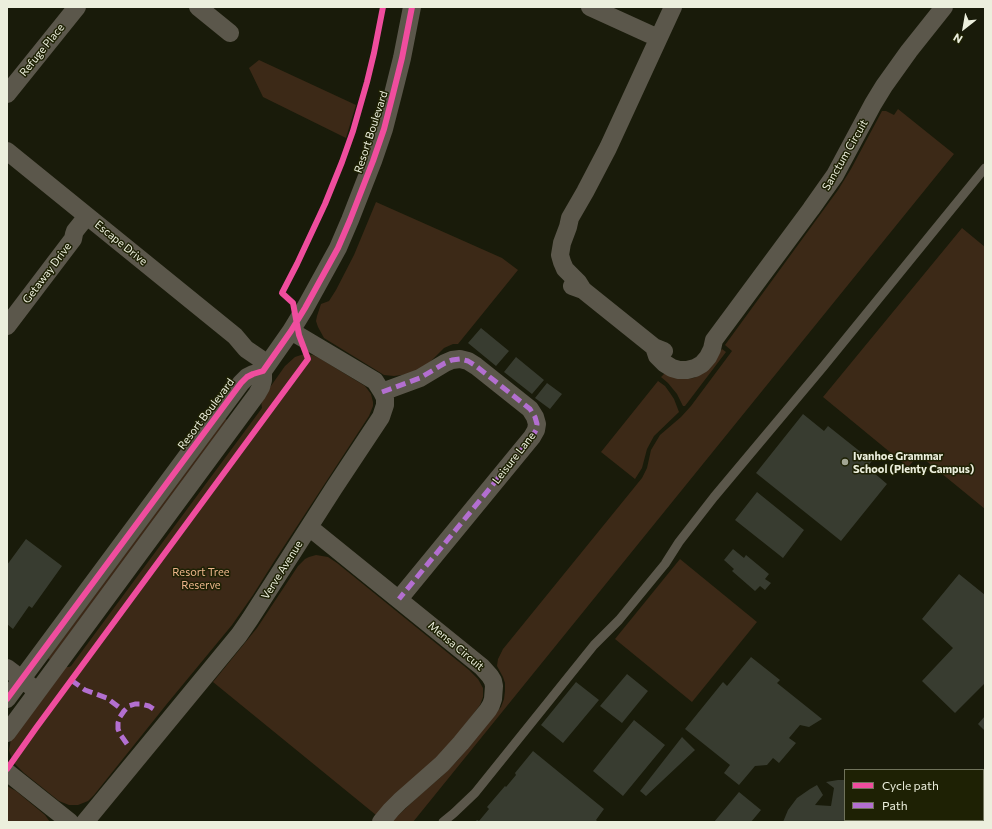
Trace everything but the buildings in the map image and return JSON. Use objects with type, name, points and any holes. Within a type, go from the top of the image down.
[{"type":"street","name":"Refuge Place","points":[[7,94],[77,7]]},
{"type":"street","points":[[198,7],[230,33]]},
{"type":"street","name":"Resort Boulevard","points":[[7,733],[261,387],[268,364],[291,331],[319,284],[338,248],[350,220],[384,129],[402,58],[412,7]]},
{"type":"street","points":[[590,7],[658,38]]},
{"type":"street","name":"Sanctum Circuit","points":[[673,7],[596,173],[570,218],[562,223],[554,236],[551,254],[555,270],[560,276],[570,285],[583,290],[654,348],[657,356],[664,363],[679,370],[695,368],[708,358],[714,340],[831,181],[884,86],[909,51],[944,7]]},
{"type":"street","name":"Escape Drive","points":[[7,151],[234,336],[244,337],[252,341],[268,364]]},
{"type":"street","name":"Getaway Drive","points":[[7,326],[73,239],[75,231],[90,218]]},
{"type":"street","points":[[291,331],[368,376],[375,381],[382,392]]},
{"type":"street","name":"Leisure Lane","points":[[382,392],[420,378],[452,360],[460,359],[468,361],[476,366],[530,409],[535,416],[537,424],[536,430],[532,437],[399,599]]},
{"type":"street","name":"Resort Boulevard","points":[[13,686],[241,382],[268,364]]},
{"type":"street","name":"Verve Avenue","points":[[85,822],[239,635],[260,606],[309,527],[381,418],[385,405],[385,398],[382,392]]},
{"type":"street","points":[[225,405],[240,416]]},
{"type":"street","name":"Mensa Circuit","points":[[309,527],[482,667],[493,681],[494,693],[488,710],[454,752],[391,810],[381,822]]},
{"type":"street","points":[[7,668],[13,686],[35,695]]},
{"type":"street","points":[[7,772],[70,822]]},
{"type":"lane","points":[[443,822],[475,793],[594,645],[619,620],[664,564],[688,530],[985,168]]},
{"type":"green space","points":[[259,60],[356,105],[346,138],[263,97],[249,68]]},
{"type":"green space","points":[[898,109],[954,154],[413,822],[391,822],[457,761],[501,707],[504,699],[505,683],[497,666],[498,659],[503,649],[642,478],[647,468],[651,450],[660,435],[681,417],[691,406],[732,351],[725,345],[838,190],[882,111],[886,111],[894,115]]},
{"type":"green space","points":[[376,202],[502,258],[518,270],[458,344],[453,344],[444,348],[428,364],[410,374],[394,376],[384,375],[324,338],[316,321],[321,304],[329,301],[354,255]]},
{"type":"green space","points":[[962,228],[985,247],[985,509],[919,455],[908,467],[823,397]]},
{"type":"green space","points":[[722,349],[726,352],[685,406],[683,406],[677,394],[661,377],[666,372],[679,378],[694,378],[707,368]]},
{"type":"green space","name":"Resort Tree Reserve","points":[[304,354],[313,355],[319,358],[365,386],[371,394],[373,402],[369,416],[232,625],[94,795],[88,801],[78,805],[69,805],[59,801],[15,764],[9,750],[11,739],[64,667],[71,666],[262,408],[261,400],[285,366],[295,357]]},
{"type":"green space","points":[[658,381],[665,386],[670,393],[679,412],[654,436],[647,449],[642,468],[635,479],[601,452]]},
{"type":"green space","points":[[225,418],[228,421],[50,660],[48,658]]},
{"type":"green space","points":[[316,555],[328,557],[337,563],[469,670],[478,679],[483,688],[483,697],[480,705],[449,746],[376,815],[213,682],[257,628],[298,566],[305,559]]},
{"type":"green space","points":[[680,559],[757,622],[692,702],[615,639]]},
{"type":"green space","points":[[7,786],[16,791],[45,815],[50,822],[7,822]]},
{"type":"marked path","points":[[382,392],[420,378],[452,360],[460,359],[468,361],[476,366],[530,409],[537,424],[536,430],[532,437],[399,599]]},
{"type":"marked path","points":[[71,680],[85,690],[107,698],[124,711]]},
{"type":"marked path","points":[[127,744],[118,729],[118,723],[124,711],[129,706],[135,704],[149,706],[155,710]]},
{"type":"cycle path","points":[[7,769],[308,359],[299,335],[293,303],[282,293],[325,204],[353,131],[367,82],[383,7]]},
{"type":"cycle path","points":[[7,699],[241,383],[247,377],[263,371],[305,308],[338,248],[373,161],[384,129],[393,94],[412,7]]},
{"type":"place","name":"Ivanhoe Grammar School (Plenty Campus)","points":[[845,462]]}]
